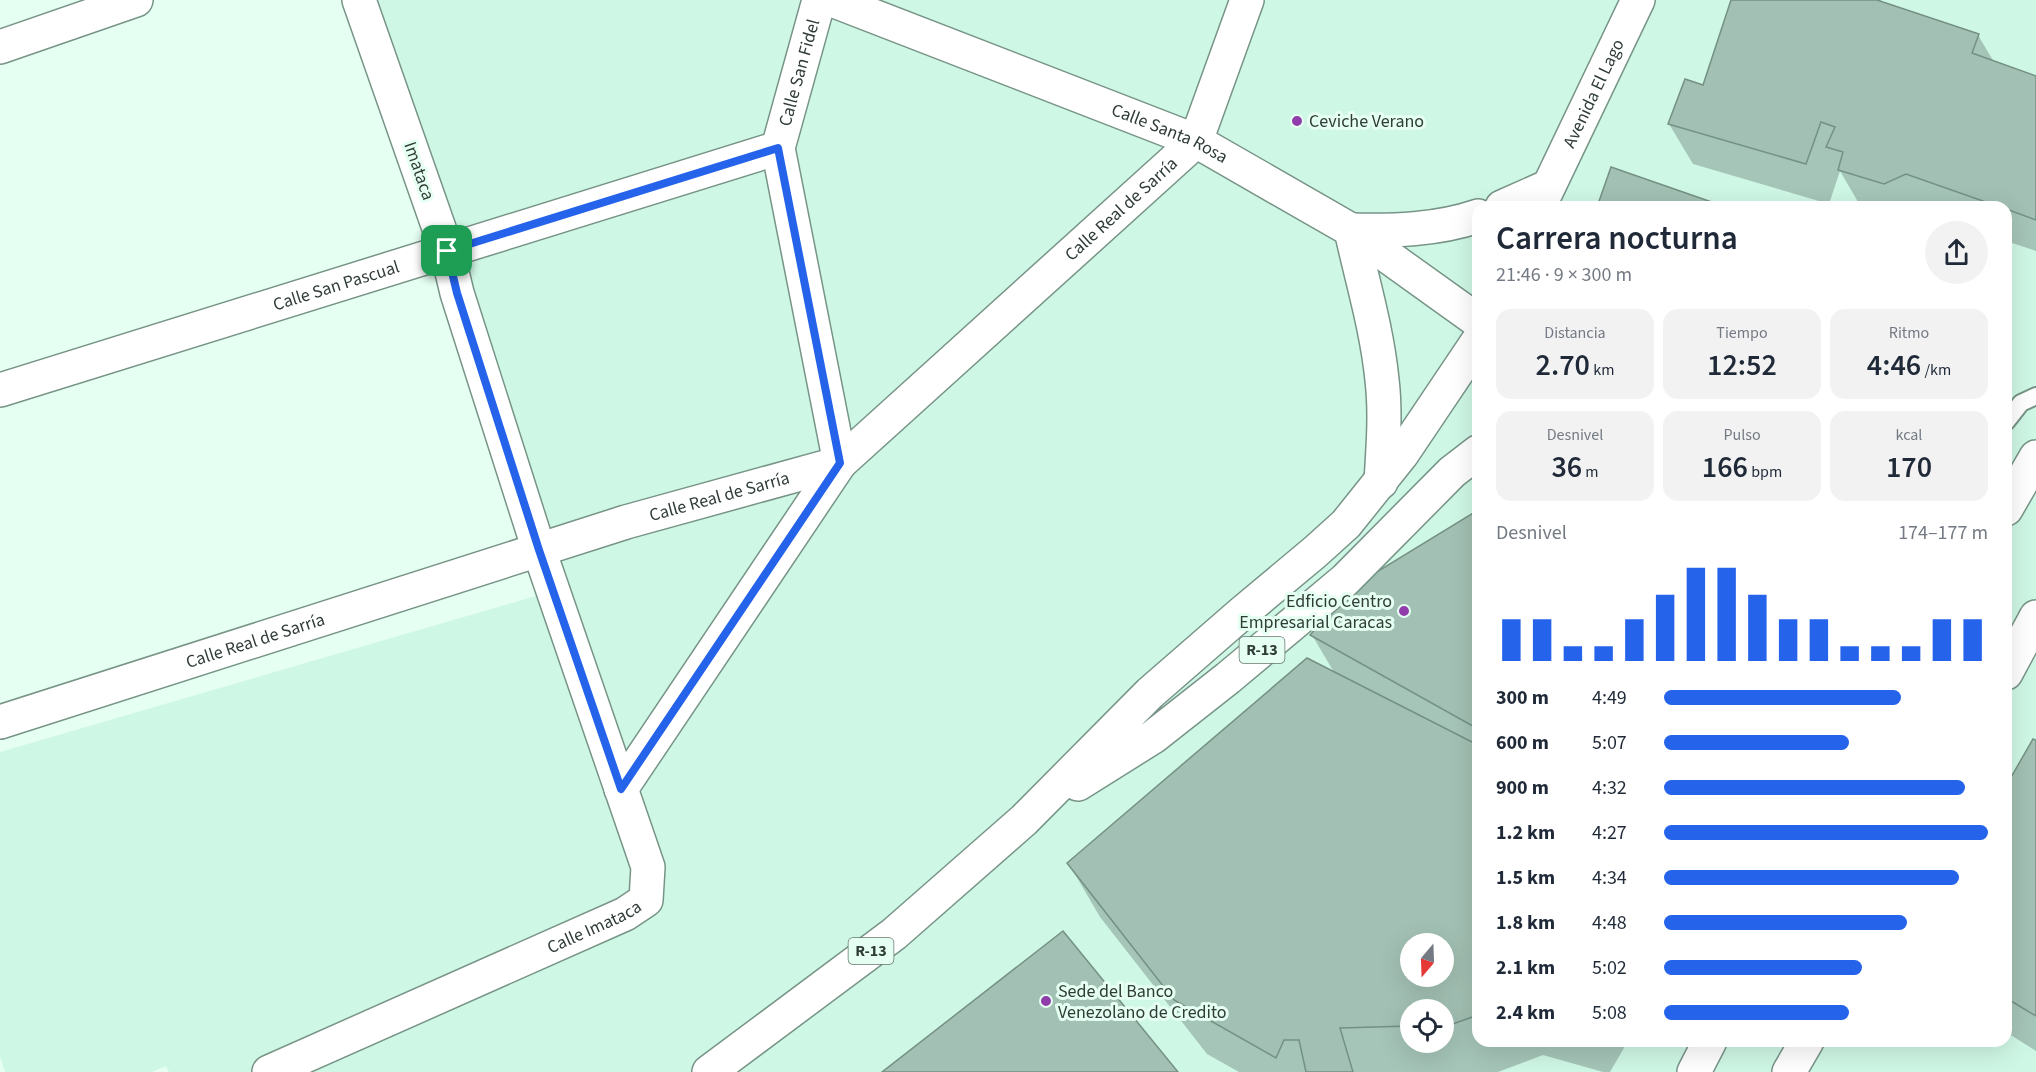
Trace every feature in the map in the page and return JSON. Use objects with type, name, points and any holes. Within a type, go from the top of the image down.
[{"type":"main road","points":[[0,47],[136,0]]},
{"type":"main road","name":"Imataca","points":[[359,0],[447,251],[461,304],[539,550]]},
{"type":"main road","name":"Calle San Fidel","points":[[819,0],[778,148],[840,463]]},
{"type":"main road","name":"Calle Santa Rosa","points":[[832,0],[1196,141],[1351,230],[1472,317]]},
{"type":"main road","name":"Calle Real de Sarría","points":[[0,722],[626,522],[840,463],[1196,141],[1246,0]]},
{"type":"main road","name":"Avenida El Lago","points":[[1527,201],[1543,197],[1638,0]]},
{"type":"main road","name":"Calle San Pascual","points":[[0,390],[778,148]]},
{"type":"main road","points":[[1380,482],[1384,431],[1383,382],[1351,230],[1392,231],[1432,226],[1472,217]]},
{"type":"main road","name":"R-13","points":[[709,1072],[894,934],[1024,820],[1150,693],[1346,524],[1402,454],[1472,350]]},
{"type":"main road","name":"R-13","points":[[1024,820],[1152,737],[1228,678],[1346,580],[1452,472],[1472,457]]},
{"type":"main road","points":[[2012,499],[2036,457]]},
{"type":"main road","points":[[621,789],[840,463]]},
{"type":"main road","name":"Calle Imataca","points":[[268,1072],[625,914],[646,900],[648,867],[539,550]]},
{"type":"main road","points":[[2015,667],[2036,617]]},
{"type":"main road","points":[[1694,1072],[1707,1047]]},
{"type":"main road","points":[[1789,1072],[1804,1047]]},
{"type":"lane","points":[[2012,414],[2021,403],[2036,396]]},
{"type":"shaded area","points":[[364,0],[2036,0],[2036,1072],[169,1072],[166,1066],[152,1072],[5,1072],[0,1057],[0,752],[553,591]]},
{"type":"building","points":[[1731,0],[1877,0],[1979,34],[1972,53],[2036,76],[2036,220],[2012,211],[2012,201],[1983,201],[1906,174],[1884,184],[1838,170],[1843,152],[1826,147],[1835,127],[1821,122],[1806,164],[1668,124],[1685,79],[1703,85]]},
{"type":"building","points":[[1611,167],[1709,201],[1599,201]]},
{"type":"building","name":"Edficio Centro Empresarial Caracas","points":[[1472,514],[1472,726],[1310,635],[1352,587]]},
{"type":"building","points":[[1307,658],[1472,742],[1472,1017],[1454,1024],[1454,999],[1400,999],[1400,1026],[1340,1028],[1353,1072],[1306,1072],[1299,1040],[1284,1040],[1276,1058],[1174,1000],[1067,863]]},
{"type":"building","points":[[2033,739],[2036,740],[2036,1016],[2012,1002],[2012,776]]},
{"type":"building","name":"Sede del Banco Venezolano de Credito","points":[[1063,931],[1178,1072],[882,1072]]},
{"type":"place","name":"Ceviche Verano","points":[[1297,121]]},
{"type":"place","name":"Edficio Centro Empresarial Caracas","points":[[1404,611]]},
{"type":"place","name":"Sede del Banco Venezolano de Credito","points":[[1046,1001]]},
{"type":"route","points":[[778,148],[840,463],[621,789],[539,550],[457,293],[447,251],[778,148]]}]
